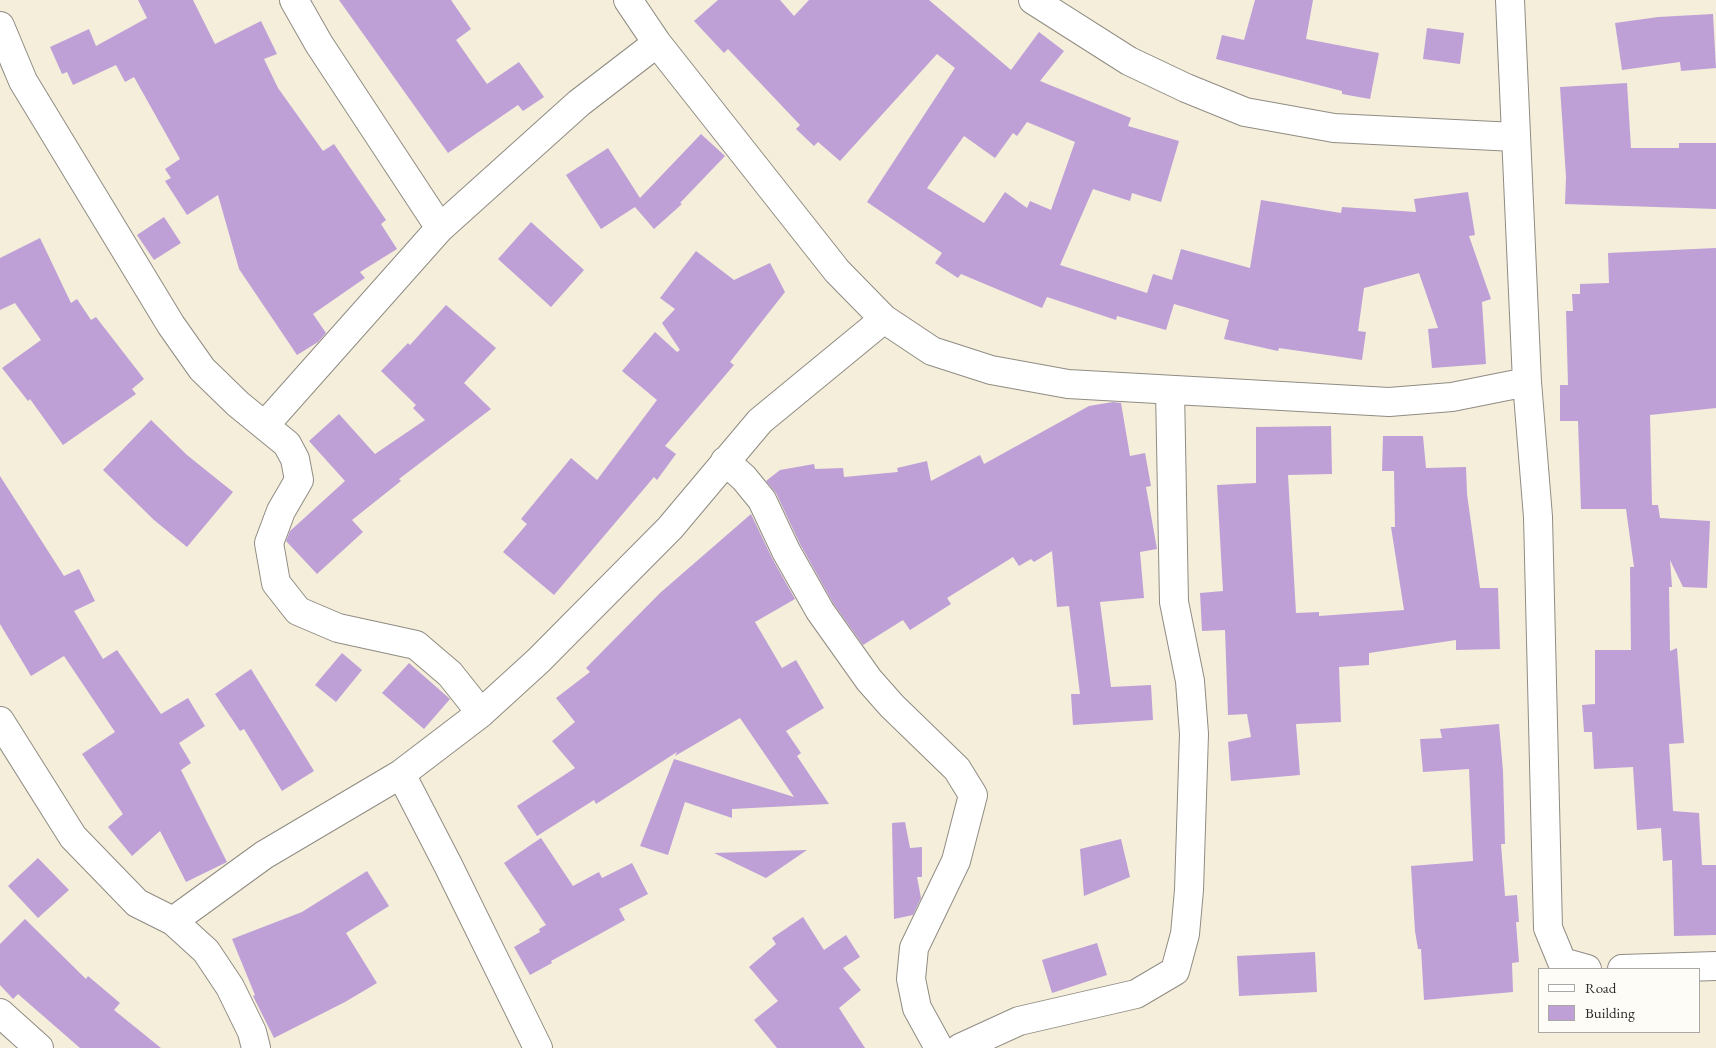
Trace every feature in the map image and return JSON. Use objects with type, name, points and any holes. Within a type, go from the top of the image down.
[{"type":"street","points":[[294,0],[319,44],[440,228]]},
{"type":"street","points":[[628,0],[657,43],[837,271],[884,319],[932,351],[991,370],[1068,384],[1389,402],[1452,397],[1527,382]]},
{"type":"street","points":[[1033,0],[1129,61],[1186,88],[1246,112],[1334,128],[1515,137]]},
{"type":"street","points":[[1510,0],[1527,382],[1538,517],[1548,928],[1562,962],[1583,968]]},
{"type":"street","points":[[0,26],[23,81],[171,325],[202,368],[238,404],[287,444],[295,459],[299,480],[282,511],[269,543],[276,583],[298,611],[338,628],[416,645],[450,674],[481,713]]},
{"type":"street","points":[[265,425],[440,228],[579,103],[657,43]]},
{"type":"street","points":[[172,920],[264,855],[401,774],[481,713],[538,661],[670,528],[702,493],[725,461],[760,421],[884,319]]},
{"type":"street","points":[[960,1048],[1019,1021],[1136,994],[1175,971],[1185,934],[1189,890],[1194,734],[1190,681],[1174,602],[1170,390]]},
{"type":"street","points":[[725,461],[744,478],[762,500],[786,551],[820,610],[869,680],[892,706],[957,769],[973,795],[956,861],[914,948],[911,979],[917,1008],[939,1048]]},
{"type":"street","points":[[0,722],[73,837],[137,902],[172,920],[206,951],[230,987],[252,1032],[256,1048]]},
{"type":"street","points":[[401,774],[538,1048]]},
{"type":"street","points":[[1653,968],[1716,966]]},
{"type":"street","points":[[0,1013],[39,1048]]},
{"type":"building","points":[[138,0],[193,0],[215,44],[261,21],[277,54],[264,59],[278,88],[323,151],[334,144],[386,220],[381,224],[397,249],[360,272],[365,278],[313,314],[326,333],[318,342],[297,355],[239,269],[218,195],[187,215],[165,181],[171,178],[165,169],[180,159],[134,77],[125,82],[116,65],[73,85],[67,72],[62,74],[50,47],[89,29],[96,46],[147,18]]},
{"type":"building","points":[[339,0],[451,0],[471,29],[456,40],[487,84],[519,62],[544,97],[523,111],[518,105],[448,153]]},
{"type":"building","points":[[718,0],[780,0],[794,16],[809,0],[929,0],[1011,70],[1039,32],[1064,51],[1040,81],[1131,118],[1128,126],[1179,141],[1161,202],[1132,193],[1130,201],[1093,189],[1060,265],[1147,293],[1153,274],[1172,280],[1181,249],[1250,268],[1261,200],[1341,213],[1342,207],[1416,212],[1414,199],[1468,192],[1475,235],[1469,236],[1491,299],[1482,302],[1486,364],[1432,368],[1428,329],[1438,328],[1419,273],[1364,288],[1358,331],[1366,332],[1362,360],[1279,348],[1278,351],[1224,339],[1229,320],[1174,304],[1166,330],[1117,316],[1116,320],[1047,297],[1042,308],[961,274],[958,278],[935,263],[942,253],[867,202],[955,68],[937,54],[840,161],[818,142],[814,146],[796,129],[800,125],[728,49],[724,53],[694,21]],"holes":[[[1027,122],[1075,142],[1051,210],[1030,201],[1027,208],[1005,192],[984,223],[927,188],[964,136],[995,158],[1013,133],[1017,136]]]},
{"type":"building","points":[[1255,0],[1313,0],[1306,39],[1379,53],[1370,99],[1342,94],[1342,91],[1216,59],[1222,35],[1244,40]]},
{"type":"building","points":[[1713,14],[1716,68],[1681,71],[1680,62],[1622,70],[1615,23],[1658,17]]},
{"type":"building","points":[[1427,28],[1464,33],[1460,64],[1423,59]]},
{"type":"building","points":[[1627,83],[1631,148],[1679,148],[1679,143],[1716,143],[1716,209],[1565,204],[1566,177],[1560,87]]},
{"type":"building","points":[[701,134],[725,156],[680,203],[682,204],[654,229],[635,207],[601,229],[566,175],[608,148],[640,198]]},
{"type":"building","points":[[164,217],[181,243],[154,260],[137,235]]},
{"type":"building","points":[[531,222],[584,270],[551,307],[498,259]]},
{"type":"building","points":[[40,238],[71,303],[77,299],[91,320],[96,317],[144,379],[132,389],[136,394],[63,445],[30,399],[28,401],[2,368],[41,340],[15,303],[0,310],[0,258]]},
{"type":"building","points":[[1716,248],[1716,408],[1650,415],[1652,505],[1658,505],[1660,518],[1710,521],[1707,588],[1683,587],[1670,560],[1672,587],[1669,587],[1670,651],[1677,648],[1684,743],[1669,744],[1673,811],[1699,813],[1702,865],[1716,865],[1716,935],[1674,936],[1672,860],[1663,861],[1661,828],[1637,830],[1633,767],[1594,769],[1592,732],[1584,732],[1582,705],[1595,704],[1595,650],[1631,650],[1630,567],[1634,567],[1626,509],[1581,509],[1578,421],[1560,421],[1560,385],[1568,385],[1566,311],[1573,311],[1572,294],[1580,294],[1580,284],[1609,283],[1608,253]]},
{"type":"building","points":[[696,251],[734,280],[770,263],[785,292],[730,362],[734,365],[665,446],[676,454],[657,480],[654,477],[554,595],[503,552],[527,524],[521,519],[571,458],[597,480],[657,400],[622,371],[655,332],[677,352],[680,350],[662,323],[675,309],[660,298]]},
{"type":"building","points":[[446,305],[496,348],[464,383],[491,409],[399,479],[401,481],[352,520],[363,532],[317,574],[286,541],[290,531],[345,481],[309,441],[339,414],[375,454],[425,420],[413,408],[416,405],[381,371],[408,343],[410,345]]},
{"type":"building","points":[[1113,402],[1121,403],[1130,456],[1145,453],[1151,486],[1146,487],[1157,549],[1140,552],[1144,598],[1100,602],[1111,687],[1151,685],[1153,720],[1073,725],[1071,694],[1080,694],[1069,606],[1057,607],[1052,551],[1034,562],[1031,559],[1019,566],[1013,557],[947,598],[951,604],[910,630],[903,620],[863,645],[833,603],[800,544],[776,493],[766,481],[780,470],[814,464],[815,469],[843,468],[844,477],[898,472],[897,468],[927,461],[931,481],[980,455],[984,464],[1089,406]]},
{"type":"building","points":[[151,420],[187,455],[233,492],[187,547],[154,520],[103,470]]},
{"type":"building","points":[[1331,426],[1332,474],[1288,475],[1296,613],[1319,612],[1319,616],[1404,610],[1391,527],[1395,527],[1394,471],[1382,471],[1383,436],[1423,436],[1426,468],[1466,467],[1467,494],[1480,588],[1498,588],[1500,649],[1456,650],[1456,640],[1369,653],[1369,665],[1339,667],[1341,722],[1296,724],[1300,775],[1231,781],[1228,742],[1251,737],[1247,714],[1228,715],[1225,630],[1202,631],[1200,593],[1223,591],[1217,485],[1256,483],[1256,427]]},
{"type":"building","points":[[0,476],[64,576],[79,569],[95,601],[74,611],[103,659],[117,650],[161,714],[188,698],[205,726],[179,743],[191,763],[181,770],[227,862],[186,882],[160,831],[132,856],[108,827],[123,814],[82,754],[115,732],[64,656],[31,676],[0,624]]},
{"type":"building","points":[[751,514],[772,558],[795,599],[755,622],[782,668],[796,660],[824,708],[786,731],[801,753],[797,756],[829,804],[732,809],[732,818],[685,802],[668,855],[640,846],[674,759],[794,797],[740,718],[675,756],[677,752],[596,804],[594,800],[537,836],[517,806],[575,768],[552,741],[575,722],[556,698],[590,672],[586,668],[660,593]]},
{"type":"building","points":[[342,653],[362,670],[336,702],[315,685]]},
{"type":"building","points":[[409,663],[450,699],[424,729],[382,693]]},
{"type":"building","points":[[251,669],[314,771],[282,791],[244,729],[240,731],[215,694]]},
{"type":"building","points":[[1499,724],[1503,771],[1505,844],[1501,844],[1505,896],[1517,895],[1519,922],[1516,922],[1519,962],[1512,963],[1513,992],[1424,1000],[1421,949],[1418,949],[1415,931],[1411,866],[1473,861],[1469,769],[1423,772],[1420,739],[1442,738],[1440,729]]},
{"type":"building","points":[[905,822],[910,848],[922,847],[922,877],[917,877],[921,898],[913,915],[894,919],[892,823]]},
{"type":"building","points":[[541,838],[573,886],[599,872],[602,878],[632,863],[648,894],[619,909],[625,920],[551,961],[552,963],[530,975],[514,947],[540,932],[539,929],[546,925],[504,863]]},
{"type":"building","points":[[1121,839],[1130,877],[1084,896],[1080,849]]},
{"type":"building","points":[[807,850],[766,878],[714,853]]},
{"type":"building","points":[[38,858],[69,890],[38,918],[8,886]]},
{"type":"building","points":[[367,871],[389,906],[346,933],[377,983],[345,1002],[274,1038],[253,996],[255,995],[232,939],[302,912]]},
{"type":"building","points":[[803,917],[824,950],[846,935],[860,957],[843,968],[861,990],[839,1008],[865,1048],[777,1048],[754,1020],[778,1001],[749,967],[776,944],[772,938]]},
{"type":"building","points":[[25,919],[86,979],[88,976],[120,1003],[114,1010],[161,1048],[80,1048],[18,994],[13,999],[0,985],[0,944]]},
{"type":"building","points":[[1097,943],[1107,975],[1052,993],[1042,960]]},
{"type":"building","points":[[1315,952],[1317,992],[1239,996],[1237,956]]}]
